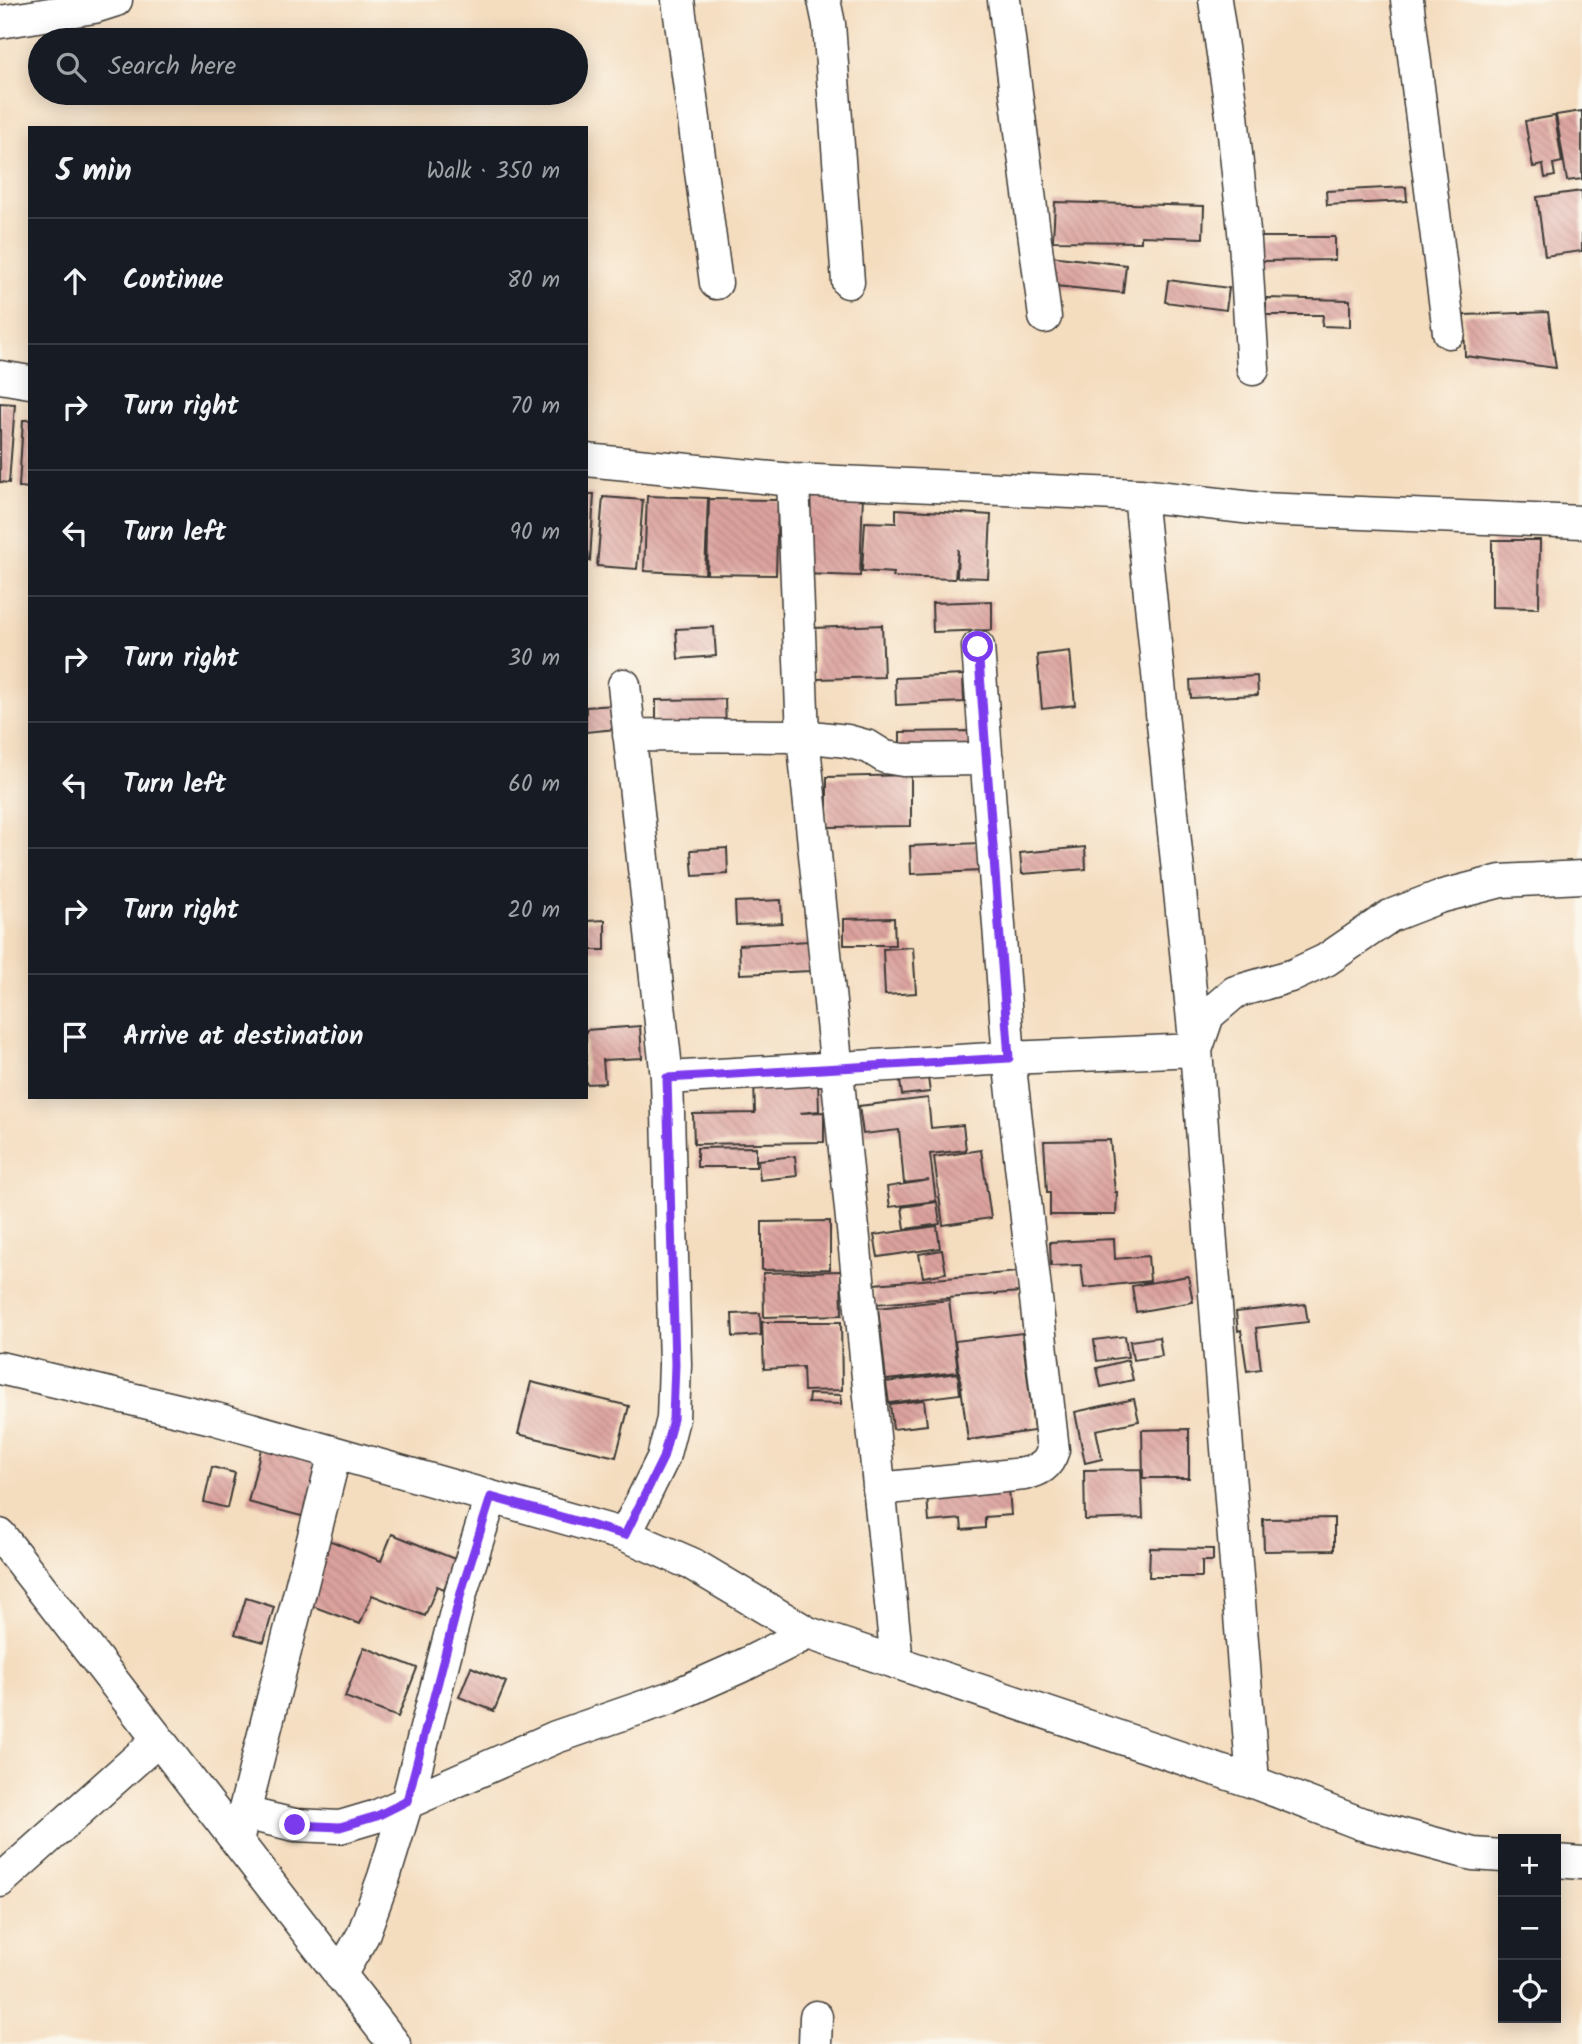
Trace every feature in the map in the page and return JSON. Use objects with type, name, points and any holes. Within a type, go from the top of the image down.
[{"type":"street","points":[[0,22],[94,7],[116,0]]},
{"type":"street","points":[[678,0],[716,283]]},
{"type":"street","points":[[824,0],[829,24],[848,282]]},
{"type":"street","points":[[1004,0],[1045,317]]},
{"type":"street","points":[[1215,0],[1232,115],[1244,228],[1252,369]]},
{"type":"street","points":[[1407,0],[1449,332]]},
{"type":"street","points":[[0,377],[28,383]]},
{"type":"street","points":[[588,460],[793,480],[1140,495],[1261,509],[1582,522]]},
{"type":"street","points":[[793,480],[803,736],[897,1663]]},
{"type":"street","points":[[1140,495],[1196,1050],[1252,1782]]},
{"type":"street","points":[[879,1489],[1024,1474],[1040,1470],[1050,1461],[1053,1450],[1009,1058],[978,647]]},
{"type":"street","points":[[624,685],[667,1078],[675,1364],[673,1419],[663,1458],[625,1535]]},
{"type":"street","points":[[629,735],[803,736],[847,741],[869,747],[885,757],[903,760],[987,759]]},
{"type":"street","points":[[1196,1050],[1208,1015],[1235,992],[1294,975],[1326,960],[1390,916],[1438,897],[1501,881],[1582,877]]},
{"type":"street","points":[[667,1078],[1196,1050]]},
{"type":"street","points":[[0,1368],[216,1419],[625,1535],[692,1564],[808,1633],[1252,1782],[1362,1824],[1473,1854],[1498,1856]]},
{"type":"street","points":[[241,1827],[335,1453]]},
{"type":"street","points":[[340,1975],[362,1935],[384,1877],[407,1801],[462,1589],[491,1497]]},
{"type":"street","points":[[0,1535],[158,1740],[241,1827],[340,1975],[394,2044]]},
{"type":"street","points":[[241,1827],[340,1827],[377,1816],[556,1737],[672,1697],[808,1633]]},
{"type":"street","points":[[0,1881],[158,1740]]},
{"type":"street","points":[[1561,1861],[1582,1863]]},
{"type":"building","points":[[1582,111],[1582,179],[1567,181],[1556,115]]},
{"type":"building","points":[[1555,116],[1562,162],[1553,164],[1555,176],[1545,178],[1543,165],[1533,167],[1525,121]]},
{"type":"building","points":[[1406,187],[1407,201],[1327,205],[1326,191]]},
{"type":"building","points":[[1582,191],[1582,251],[1545,256],[1537,197]]},
{"type":"building","points":[[1055,202],[1204,206],[1203,238],[1141,236],[1141,242],[1053,241]]},
{"type":"building","points":[[1260,237],[1335,237],[1335,260],[1260,261]]},
{"type":"building","points":[[1050,256],[1126,265],[1123,293],[1046,285]]},
{"type":"building","points":[[1168,280],[1229,288],[1226,310],[1165,302]]},
{"type":"building","points":[[1266,298],[1350,300],[1350,327],[1322,326],[1323,315],[1266,315]]},
{"type":"building","points":[[1548,312],[1556,368],[1465,356],[1464,315]]},
{"type":"building","points":[[0,403],[15,404],[9,483],[0,482]]},
{"type":"building","points":[[23,420],[28,420],[28,488],[19,487]]},
{"type":"building","points":[[806,492],[863,494],[860,576],[803,574]]},
{"type":"building","points":[[588,494],[594,494],[590,561]]},
{"type":"building","points":[[647,496],[708,498],[705,574],[644,571]]},
{"type":"building","points":[[603,497],[643,500],[637,569],[597,566]]},
{"type":"building","points":[[709,499],[778,500],[776,575],[707,574]]},
{"type":"building","points":[[896,509],[991,515],[988,578],[957,577],[958,549],[955,579],[893,577],[894,573],[862,571],[865,522],[896,523]]},
{"type":"building","points":[[1492,540],[1540,540],[1539,608],[1492,607]]},
{"type":"building","points":[[992,601],[992,630],[933,632],[932,603]]},
{"type":"building","points":[[882,625],[884,677],[817,679],[814,628]]},
{"type":"building","points":[[714,627],[716,656],[678,659],[676,629]]},
{"type":"building","points":[[1070,651],[1075,705],[1042,709],[1037,655]]},
{"type":"building","points":[[963,675],[964,702],[896,705],[895,678]]},
{"type":"building","points":[[1257,676],[1258,695],[1191,698],[1190,680]]},
{"type":"building","points":[[725,699],[726,728],[656,730],[656,700]]},
{"type":"building","points":[[615,705],[616,729],[588,732],[588,707]]},
{"type":"building","points":[[974,731],[975,753],[900,754],[900,732]]},
{"type":"building","points":[[911,775],[911,826],[827,827],[827,777]]},
{"type":"building","points":[[981,843],[982,871],[911,874],[910,846]]},
{"type":"building","points":[[1085,847],[1086,869],[1022,874],[1020,853]]},
{"type":"building","points":[[727,848],[728,874],[693,876],[691,850]]},
{"type":"building","points":[[781,900],[782,923],[736,925],[735,902]]},
{"type":"building","points":[[894,918],[895,945],[844,945],[844,919]]},
{"type":"building","points":[[605,920],[605,950],[588,950],[588,921]]},
{"type":"building","points":[[809,941],[811,971],[740,974],[739,945]]},
{"type":"building","points":[[913,947],[916,993],[885,995],[883,949]]},
{"type":"building","points":[[640,1026],[642,1058],[603,1060],[605,1083],[588,1084],[588,1030]]},
{"type":"building","points":[[926,1064],[930,1092],[902,1095],[898,1068]]},
{"type":"building","points":[[818,1080],[819,1111],[800,1113],[824,1112],[824,1142],[694,1144],[693,1114],[755,1113],[754,1082]]},
{"type":"building","points":[[928,1098],[931,1128],[963,1125],[966,1150],[930,1154],[936,1201],[890,1207],[887,1187],[929,1180],[904,1183],[899,1130],[863,1134],[859,1106]]},
{"type":"building","points":[[1110,1140],[1117,1192],[1116,1215],[1050,1215],[1044,1141]]},
{"type":"building","points":[[756,1147],[756,1167],[697,1167],[697,1148]]},
{"type":"building","points":[[981,1150],[991,1218],[943,1225],[934,1157]]},
{"type":"building","points":[[795,1156],[797,1176],[760,1180],[758,1160]]},
{"type":"building","points":[[937,1202],[940,1224],[905,1229],[902,1207]]},
{"type":"building","points":[[830,1221],[830,1269],[762,1270],[762,1222]]},
{"type":"building","points":[[937,1226],[940,1248],[878,1257],[874,1235]]},
{"type":"building","points":[[1114,1239],[1115,1259],[1148,1256],[1150,1281],[1084,1288],[1081,1265],[1051,1266],[1050,1242]]},
{"type":"building","points":[[942,1250],[946,1273],[923,1277],[919,1254]]},
{"type":"building","points":[[841,1271],[842,1315],[764,1317],[763,1273]]},
{"type":"building","points":[[1018,1272],[1019,1292],[876,1304],[874,1284]]},
{"type":"building","points":[[1188,1276],[1193,1302],[1136,1312],[1132,1286]]},
{"type":"building","points":[[949,1300],[958,1372],[886,1380],[878,1308]]},
{"type":"building","points":[[1305,1304],[1308,1322],[1256,1328],[1261,1369],[1247,1371],[1236,1312]]},
{"type":"building","points":[[760,1313],[761,1335],[733,1337],[732,1314]]},
{"type":"building","points":[[762,1322],[841,1322],[842,1390],[804,1391],[803,1367],[764,1369]]},
{"type":"building","points":[[1022,1333],[1034,1431],[968,1440],[955,1341]]},
{"type":"building","points":[[1125,1336],[1128,1357],[1097,1361],[1094,1340]]},
{"type":"building","points":[[1159,1337],[1162,1356],[1133,1360],[1130,1341]]},
{"type":"building","points":[[1128,1360],[1133,1380],[1101,1387],[1097,1368]]},
{"type":"building","points":[[958,1373],[960,1394],[889,1403],[886,1382]]},
{"type":"building","points":[[531,1382],[629,1406],[616,1457],[518,1434]]},
{"type":"building","points":[[809,1394],[841,1395],[841,1404],[808,1403]]},
{"type":"building","points":[[1134,1399],[1139,1421],[1096,1430],[1102,1459],[1085,1463],[1075,1412]]},
{"type":"building","points":[[924,1400],[927,1425],[893,1429],[890,1404]]},
{"type":"building","points":[[1189,1429],[1189,1478],[1143,1478],[1142,1430]]},
{"type":"building","points":[[263,1441],[325,1457],[309,1518],[248,1502]]},
{"type":"building","points":[[212,1467],[235,1473],[227,1508],[204,1502]]},
{"type":"building","points":[[1141,1469],[1143,1518],[1085,1520],[1084,1470]]},
{"type":"building","points":[[1009,1489],[1011,1515],[985,1517],[985,1528],[962,1530],[961,1519],[929,1522],[927,1496]]},
{"type":"building","points":[[1334,1518],[1334,1550],[1264,1551],[1263,1519]]},
{"type":"building","points":[[392,1534],[455,1559],[444,1589],[437,1586],[425,1616],[372,1595],[360,1624],[304,1603],[326,1539],[381,1561]]},
{"type":"building","points":[[1150,1548],[1213,1549],[1213,1561],[1202,1561],[1202,1577],[1149,1577]]},
{"type":"building","points":[[246,1598],[274,1607],[264,1642],[235,1634]]},
{"type":"building","points":[[364,1647],[417,1668],[398,1717],[345,1697]]},
{"type":"building","points":[[471,1667],[506,1682],[494,1711],[459,1697]]},
{"type":"route","points":[[295,1825],[340,1827],[377,1816],[407,1801],[462,1589],[491,1497],[625,1535],[663,1458],[673,1419],[675,1364],[667,1078],[1009,1058],[978,647]]}]
